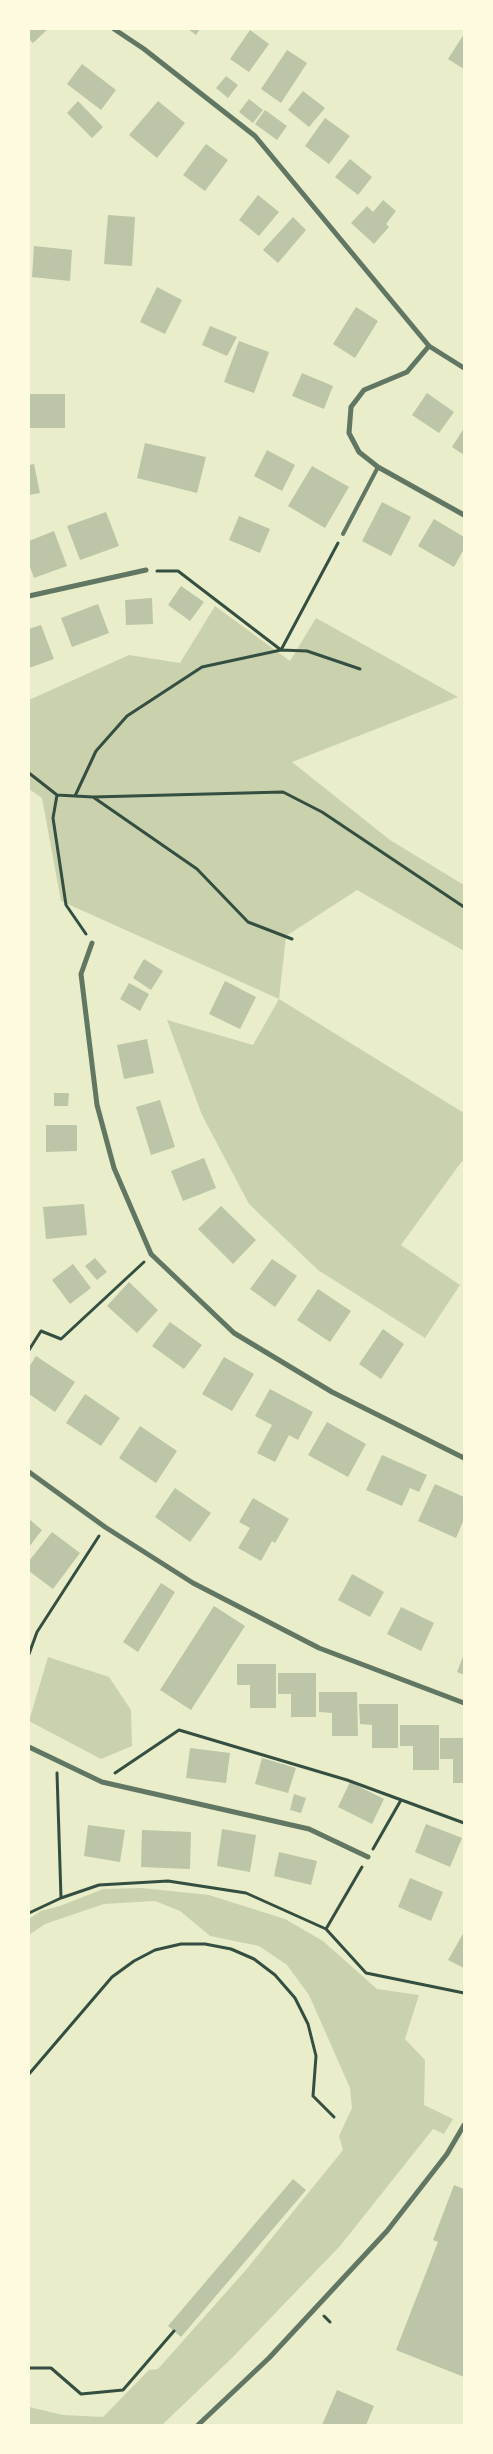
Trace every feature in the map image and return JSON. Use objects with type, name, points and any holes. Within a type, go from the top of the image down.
[{"type":"street","points":[[114,29],[144,49],[255,136],[429,346],[464,368]]},
{"type":"street","points":[[429,346],[407,372],[364,390],[352,407],[349,433],[359,452],[378,467],[464,515]]},
{"type":"street","points":[[29,596],[146,570]]},
{"type":"street","points":[[92,943],[81,974],[97,1105],[114,1168],[152,1254],[234,1333],[332,1392],[464,1458]]},
{"type":"street","points":[[29,1472],[105,1527],[194,1583],[319,1648],[464,1703]]},
{"type":"street","points":[[29,1748],[102,1782],[309,1829],[368,1857]]},
{"type":"street","points":[[198,2425],[269,2358],[387,2231],[447,2154],[464,2125]]},
{"type":"lane","points":[[343,534],[378,467]]},
{"type":"path","points":[[282,650],[343,534]]},
{"type":"path","points":[[146,570],[178,571],[282,650]]},
{"type":"path","points":[[76,796],[96,751],[127,716],[202,667],[282,650],[307,651],[360,669]]},
{"type":"path","points":[[29,773],[57,795],[93,797],[283,792],[322,812],[464,907]]},
{"type":"path","points":[[57,795],[52,818],[66,906],[92,943]]},
{"type":"path","points":[[93,797],[197,869],[248,922],[292,939]]},
{"type":"path","points":[[29,1350],[41,1331],[61,1339],[152,1254]]},
{"type":"path","points":[[29,1654],[37,1632],[105,1527]]},
{"type":"path","points":[[102,1782],[179,1730],[347,1780],[464,1823]]},
{"type":"path","points":[[56,1760],[61,1898]]},
{"type":"path","points":[[326,1929],[400,1800]]},
{"type":"path","points":[[29,1913],[61,1898],[99,1885],[168,1882],[246,1893],[326,1929],[366,1973],[464,1993]]},
{"type":"path","points":[[29,2074],[112,1976],[155,1950],[181,1944],[205,1944],[230,1949],[254,1958],[275,1974],[295,1998],[308,2024],[316,2056],[313,2096],[334,2117]]},
{"type":"path","points":[[29,2368],[51,2368],[81,2394],[123,2390],[174,2331]]},
{"type":"green space","points":[[215,606],[290,661],[316,618],[458,697],[292,762],[390,840],[464,885],[464,951],[357,890],[286,936],[279,999],[61,901],[42,798],[29,789],[29,700],[129,655],[180,663]]},
{"type":"green space","points":[[279,999],[464,1113],[464,1163],[462,1161],[401,1245],[460,1285],[425,1338],[318,1270],[249,1204],[202,1115],[167,1020],[253,1045]]},
{"type":"green space","points":[[48,1657],[109,1677],[131,1710],[132,1746],[101,1759],[29,1721]]},
{"type":"green space","points":[[142,1888],[209,1895],[285,1919],[323,1941],[377,1989],[419,1995],[405,2039],[425,2060],[424,2105],[453,2119],[444,2134],[433,2129],[340,2246],[233,2357],[162,2425],[29,2425],[29,2407],[63,2415],[103,2417],[149,2370],[158,2369],[245,2271],[343,2150],[339,2136],[352,2108],[350,2088],[309,1995],[287,1965],[259,1946],[210,1936],[180,1911],[155,1901],[104,1904],[45,1924],[29,1935],[29,1919],[41,1911],[60,1906],[103,1889]]},
{"type":"building","points":[[29,29],[48,29],[33,43],[29,39]]},
{"type":"building","points":[[188,29],[200,29],[196,35]]},
{"type":"building","points":[[250,30],[269,44],[249,72],[230,59]]},
{"type":"building","points":[[464,34],[464,69],[448,59]]},
{"type":"building","points":[[287,50],[307,63],[281,103],[261,89]]},
{"type":"building","points":[[82,64],[116,90],[101,110],[67,84]]},
{"type":"building","points":[[226,76],[238,85],[228,98],[216,88]]},
{"type":"building","points":[[303,91],[325,108],[309,127],[288,110]]},
{"type":"building","points":[[249,99],[263,110],[253,123],[239,112]]},
{"type":"building","points":[[78,101],[103,127],[92,138],[67,113]]},
{"type":"building","points":[[158,101],[185,123],[157,158],[129,135]]},
{"type":"building","points":[[265,110],[287,126],[277,140],[255,124]]},
{"type":"building","points":[[325,118],[350,136],[329,164],[305,146]]},
{"type":"building","points":[[206,144],[228,160],[205,191],[183,175]]},
{"type":"building","points":[[350,159],[372,177],[358,195],[335,177]]},
{"type":"building","points":[[258,195],[279,212],[259,236],[239,220]]},
{"type":"building","points":[[383,200],[396,211],[386,224],[389,227],[374,244],[351,223],[367,206],[373,212]]},
{"type":"building","points":[[108,215],[135,217],[132,266],[104,264]]},
{"type":"building","points":[[293,217],[306,230],[278,263],[263,250]]},
{"type":"building","points":[[34,246],[72,250],[70,281],[32,277]]},
{"type":"building","points":[[157,287],[182,300],[165,334],[140,322]]},
{"type":"building","points":[[356,307],[378,321],[355,358],[333,344]]},
{"type":"building","points":[[210,326],[237,337],[227,356],[202,345]]},
{"type":"building","points":[[239,341],[269,352],[254,393],[224,382]]},
{"type":"building","points":[[302,373],[333,386],[324,409],[292,396]]},
{"type":"building","points":[[427,393],[454,412],[439,433],[412,415]]},
{"type":"building","points":[[29,394],[65,394],[65,428],[29,428]]},
{"type":"building","points":[[464,428],[464,455],[452,447]]},
{"type":"building","points":[[145,443],[206,457],[197,493],[137,478]]},
{"type":"building","points":[[267,450],[295,465],[282,491],[254,476]]},
{"type":"building","points":[[34,464],[40,493],[29,495],[29,465]]},
{"type":"building","points":[[312,466],[349,487],[325,528],[288,506]]},
{"type":"building","points":[[382,502],[411,517],[391,556],[362,541]]},
{"type":"building","points":[[106,512],[119,546],[80,560],[67,526]]},
{"type":"building","points":[[239,516],[270,529],[260,553],[229,540]]},
{"type":"building","points":[[434,519],[464,537],[464,549],[454,567],[418,546]]},
{"type":"building","points":[[54,531],[67,566],[34,578],[29,564],[29,541]]},
{"type":"building","points":[[181,586],[204,602],[190,621],[168,605]]},
{"type":"building","points":[[152,598],[153,624],[126,625],[125,600]]},
{"type":"building","points":[[98,604],[109,633],[72,647],[61,618]]},
{"type":"building","points":[[41,625],[54,659],[29,668],[29,629]]},
{"type":"building","points":[[144,959],[163,971],[151,990],[133,978]]},
{"type":"building","points":[[225,981],[256,997],[240,1029],[209,1014]]},
{"type":"building","points":[[129,983],[149,994],[140,1011],[120,999]]},
{"type":"building","points":[[147,1039],[154,1073],[124,1079],[117,1045]]},
{"type":"building","points":[[54,1093],[69,1093],[68,1106],[54,1106]]},
{"type":"building","points":[[160,1100],[175,1147],[151,1155],[136,1107]]},
{"type":"building","points":[[46,1125],[77,1125],[77,1151],[46,1152]]},
{"type":"building","points":[[204,1158],[216,1188],[183,1201],[171,1171]]},
{"type":"building","points":[[84,1204],[87,1235],[46,1239],[43,1207]]},
{"type":"building","points":[[221,1206],[256,1240],[233,1264],[198,1229]]},
{"type":"building","points":[[95,1258],[107,1272],[97,1280],[85,1266]]},
{"type":"building","points":[[272,1259],[297,1276],[275,1307],[250,1289]]},
{"type":"building","points":[[73,1264],[91,1288],[70,1304],[52,1280]]},
{"type":"building","points":[[129,1282],[158,1310],[137,1333],[107,1306]]},
{"type":"building","points":[[318,1289],[351,1311],[330,1342],[297,1320]]},
{"type":"building","points":[[170,1322],[202,1345],[184,1369],[152,1346]]},
{"type":"building","points":[[383,1329],[404,1344],[381,1379],[359,1364]]},
{"type":"building","points":[[36,1356],[75,1382],[55,1412],[29,1394],[29,1367]]},
{"type":"building","points":[[224,1357],[254,1374],[232,1411],[202,1394]]},
{"type":"building","points":[[270,1389],[313,1412],[298,1440],[289,1435],[275,1462],[257,1453],[272,1425],[255,1416]]},
{"type":"building","points":[[85,1394],[120,1418],[101,1446],[66,1423]]},
{"type":"building","points":[[327,1422],[366,1444],[348,1477],[308,1455]]},
{"type":"building","points":[[140,1426],[177,1451],[156,1483],[119,1458]]},
{"type":"building","points":[[382,1455],[427,1475],[419,1492],[410,1488],[402,1506],[366,1490]]},
{"type":"building","points":[[435,1484],[464,1497],[464,1519],[456,1538],[418,1521]]},
{"type":"building","points":[[175,1488],[211,1513],[190,1542],[155,1517]]},
{"type":"building","points":[[253,1498],[289,1519],[275,1543],[272,1541],[261,1561],[238,1548],[250,1528],[239,1522]]},
{"type":"building","points":[[29,1519],[42,1530],[29,1547]]},
{"type":"building","points":[[52,1532],[80,1553],[53,1589],[29,1571],[29,1561]]},
{"type":"building","points":[[352,1574],[384,1592],[370,1617],[338,1600]]},
{"type":"building","points":[[161,1583],[175,1592],[138,1652],[123,1642]]},
{"type":"building","points":[[214,1606],[245,1626],[191,1710],[160,1690]]},
{"type":"building","points":[[401,1607],[434,1623],[421,1651],[387,1634]]},
{"type":"building","points":[[464,1654],[464,1675],[457,1672]]},
{"type":"building","points":[[237,1664],[276,1664],[276,1708],[250,1708],[250,1685],[237,1685]]},
{"type":"building","points":[[278,1673],[316,1673],[316,1717],[291,1717],[291,1694],[278,1694]]},
{"type":"building","points":[[319,1692],[357,1692],[358,1736],[332,1736],[332,1713],[319,1712]]},
{"type":"building","points":[[359,1704],[398,1704],[398,1748],[372,1748],[372,1725],[360,1724]]},
{"type":"building","points":[[400,1725],[439,1725],[439,1770],[413,1770],[413,1746],[400,1746]]},
{"type":"building","points":[[440,1738],[464,1738],[464,1783],[453,1783],[453,1759],[440,1759]]},
{"type":"building","points":[[190,1748],[230,1753],[226,1783],[186,1778]]},
{"type":"building","points":[[262,1758],[296,1768],[288,1793],[255,1784]]},
{"type":"building","points":[[350,1782],[384,1799],[372,1824],[338,1807]]},
{"type":"building","points":[[294,1794],[306,1798],[301,1813],[290,1810]]},
{"type":"building","points":[[426,1824],[462,1838],[450,1867],[415,1852]]},
{"type":"building","points":[[88,1825],[125,1830],[120,1862],[84,1856]]},
{"type":"building","points":[[222,1829],[256,1835],[250,1872],[217,1866]]},
{"type":"building","points":[[142,1830],[191,1832],[190,1869],[141,1867]]},
{"type":"building","points":[[279,1852],[317,1861],[311,1885],[274,1876]]},
{"type":"building","points":[[410,1878],[443,1892],[431,1921],[398,1907]]},
{"type":"building","points":[[464,1932],[464,1968],[448,1960]]},
{"type":"building","points":[[293,2179],[306,2190],[181,2337],[168,2326]]},
{"type":"building","points":[[454,2185],[464,2189],[464,2377],[396,2350],[438,2242],[433,2240]]},
{"type":"building","points":[[337,2390],[374,2406],[366,2425],[322,2425]]}]
